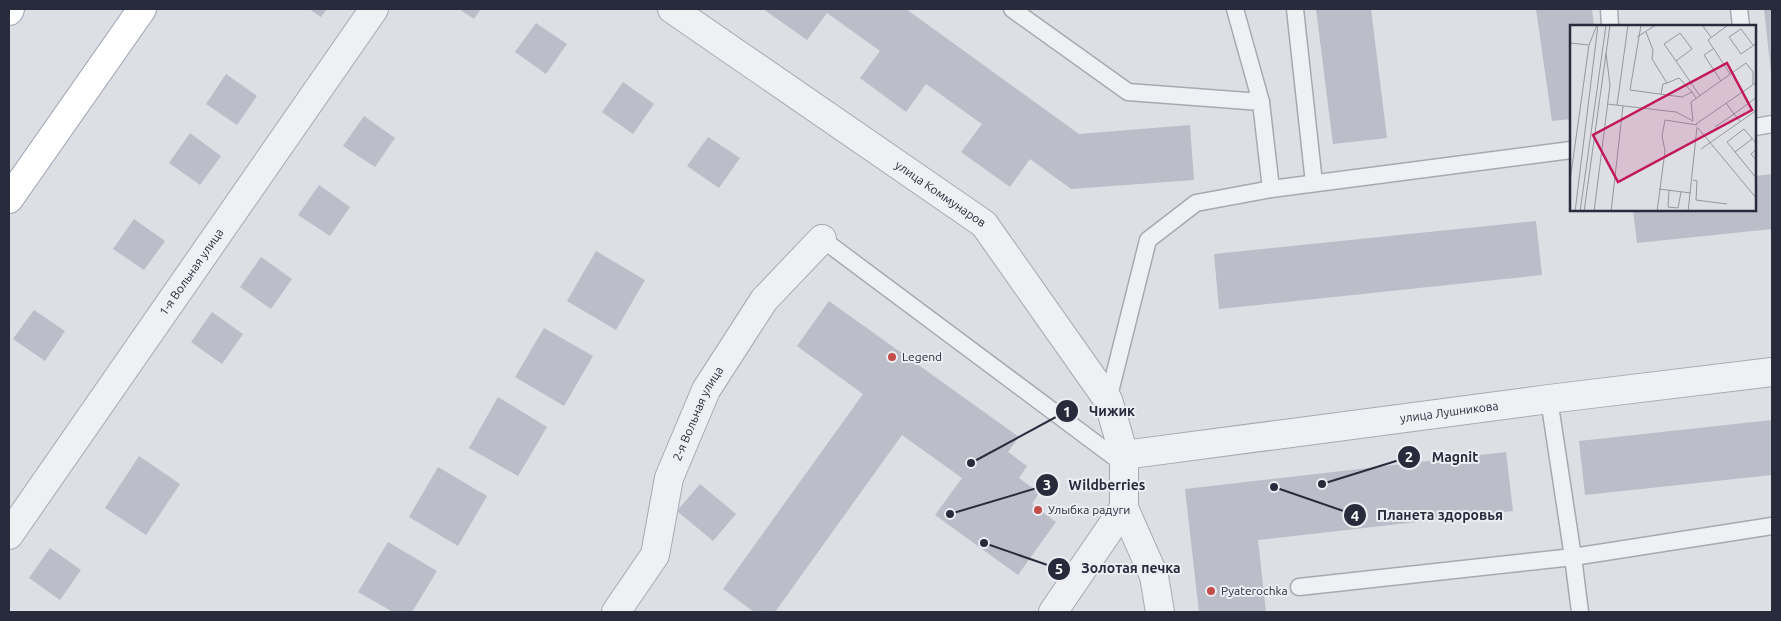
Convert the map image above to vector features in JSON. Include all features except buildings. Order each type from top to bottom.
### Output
[{"type":"main road","points":[[9,200],[142,9]]},
{"type":"street","name":"1-я Вольная улица","points":[[9,535],[374,9]]},
{"type":"street","name":"улица Коммунаров","points":[[672,9],[984,224],[1108,400],[1125,460],[1124,508]]},
{"type":"street","name":"2-я Вольная улица","points":[[616,612],[655,555],[669,478],[706,390],[764,300],[822,239]]},
{"type":"street","name":"улица Лушникова","points":[[1125,460],[1549,399],[1772,372]]},
{"type":"street","points":[[1053,612],[1124,508]]},
{"type":"street","points":[[1124,508],[1154,576],[1160,612]]},
{"type":"lane","points":[[1012,9],[1128,92],[1261,102]]},
{"type":"lane","points":[[1235,9],[1261,102],[1271,188]]},
{"type":"lane","points":[[1295,9],[1314,183]]},
{"type":"lane","points":[[1609,9],[1610,25]]},
{"type":"lane","points":[[1739,9],[1740,25]]},
{"type":"lane","points":[[1756,126],[1772,124]]},
{"type":"lane","points":[[1108,400],[1148,240],[1196,203],[1271,188],[1570,150]]},
{"type":"lane","points":[[822,239],[1125,460]]},
{"type":"lane","points":[[1549,399],[1580,612]]},
{"type":"lane","points":[[1299,587],[1573,556],[1772,526]]},
{"type":"place","name":"Legend","points":[[892,357]]},
{"type":"place","name":"Чижик","points":[[971,463]]},
{"type":"place","name":"Magnit","points":[[1322,484]]},
{"type":"place","name":"Планета здоровья","points":[[1274,487]]},
{"type":"place","name":"Улыбка радуги","points":[[1038,510]]},
{"type":"place","name":"Wildberries","points":[[950,514]]},
{"type":"place","name":"Золотая печка","points":[[984,543]]},
{"type":"place","name":"Pyaterochka","points":[[1211,591]]}]
